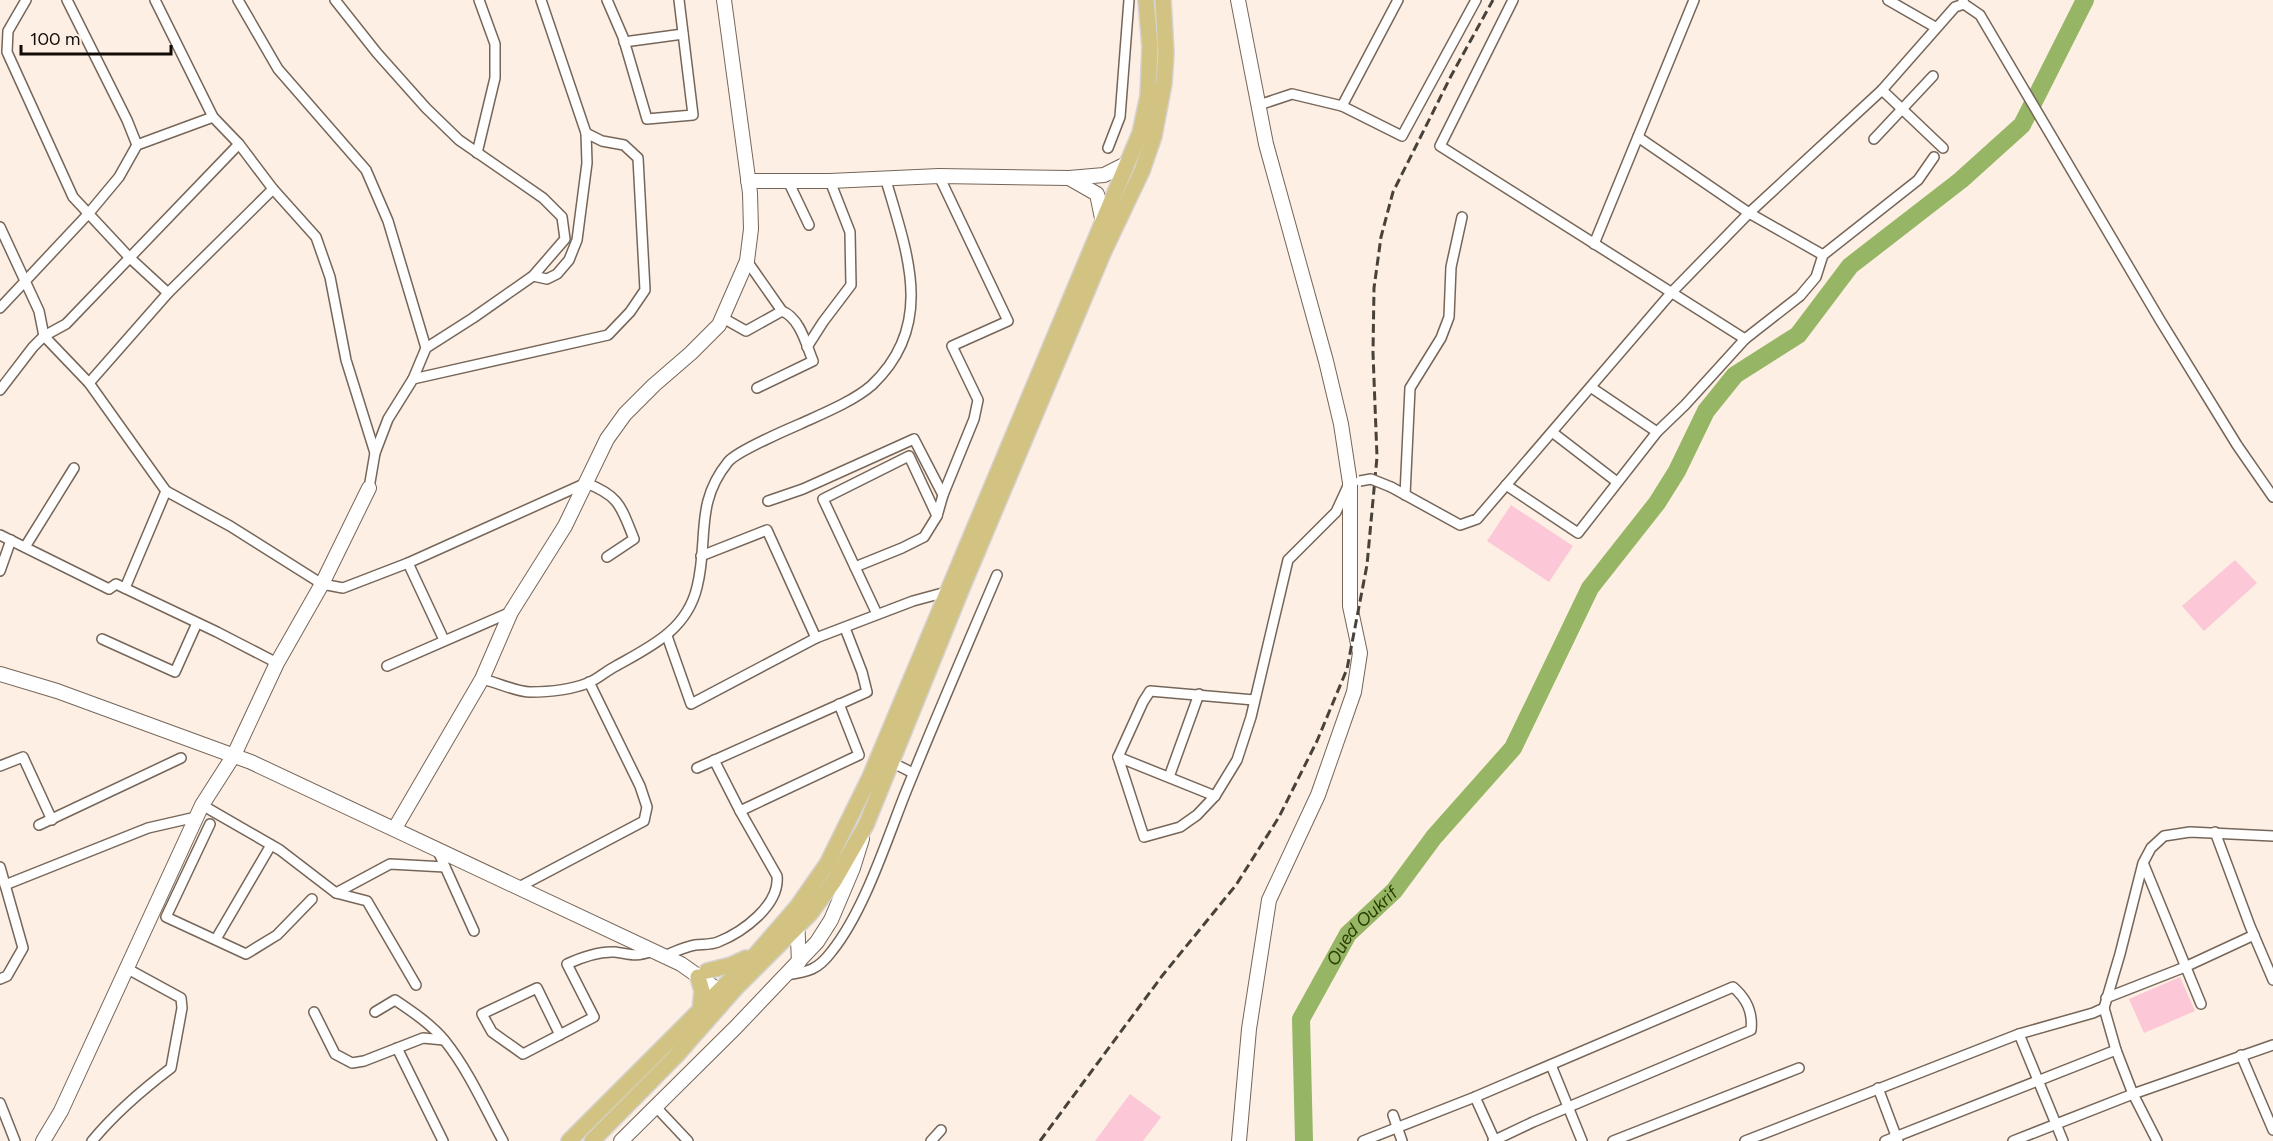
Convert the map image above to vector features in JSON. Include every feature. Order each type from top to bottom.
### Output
[{"type":"main road","points":[[569,1141],[700,1011],[797,928],[834,881],[866,825],[951,598],[1140,133],[1148,96],[1150,47],[1146,0]]},
{"type":"main road","points":[[592,1141],[676,1056],[757,953],[797,907],[827,864],[870,777],[1104,251],[1142,171],[1161,107],[1166,52],[1163,0]]},
{"type":"main road","points":[[700,1011],[703,974],[757,953]]},
{"type":"street","points":[[26,0],[8,32],[7,52],[73,197],[130,258],[168,292]]},
{"type":"street","points":[[67,0],[127,120],[137,145]]},
{"type":"street","points":[[155,0],[213,117],[239,144],[273,189],[316,237],[330,277],[346,360],[375,453]]},
{"type":"street","points":[[238,0],[278,69],[366,170],[388,221],[426,348]]},
{"type":"street","points":[[43,1141],[61,1111],[199,811],[234,755],[277,663],[322,584],[369,488],[375,453],[388,419],[413,379],[426,348],[474,318],[533,276],[565,239],[562,217],[543,198],[459,140],[426,108],[355,27],[336,0]]},
{"type":"street","points":[[477,153],[495,78],[495,44],[479,0]]},
{"type":"street","points":[[533,276],[547,279],[557,274],[569,260],[577,240],[587,163],[586,133],[541,0]]},
{"type":"street","points":[[607,0],[624,42],[647,119],[693,115],[679,0]]},
{"type":"street","points":[[395,828],[482,679],[511,612],[565,526],[607,439],[625,414],[691,353],[723,318],[747,261],[752,229],[748,181],[724,0]]},
{"type":"street","points":[[1108,148],[1120,117],[1129,0]]},
{"type":"street","points":[[1238,0],[1266,144],[1329,371],[1355,482],[1350,606],[1360,653],[1354,692],[1318,795],[1269,900],[1249,1029],[1239,1141]]},
{"type":"street","points":[[1342,106],[1398,0]]},
{"type":"street","points":[[1259,105],[1292,94],[1342,106],[1402,136],[1476,0]]},
{"type":"street","points":[[1513,0],[1440,146],[1745,339]]},
{"type":"street","points":[[1594,244],[1694,0]]},
{"type":"street","points":[[1888,0],[1935,27]]},
{"type":"street","points":[[1254,700],[1150,691],[1118,757],[1144,837],[1180,827],[1197,815],[1215,796],[1237,760],[1254,700],[1288,560],[1336,512],[1355,482],[1371,479],[1391,487],[1460,525],[1477,519],[1592,388],[1672,292],[1749,213],[1882,90],[1935,27],[1954,7],[1964,2],[1980,15],[2013,67],[2160,320],[2237,445],[2272,495]]},
{"type":"street","points":[[624,42],[683,34]]},
{"type":"street","points":[[1874,139],[1933,76]]},
{"type":"street","points":[[1882,90],[1943,148]]},
{"type":"street","points":[[0,308],[23,280],[89,213],[119,177],[137,145],[213,117]]},
{"type":"street","points":[[413,379],[608,335],[630,312],[645,290],[638,158],[624,144],[602,141],[586,133]]},
{"type":"street","points":[[1638,137],[1749,213],[1823,255]]},
{"type":"street","points":[[0,390],[33,347],[44,336],[66,324],[239,144]]},
{"type":"street","points":[[1506,485],[1578,533],[1657,432],[1745,339],[1800,296],[1816,277],[1823,255],[1918,180],[1934,157]]},
{"type":"street","points":[[748,181],[830,181],[939,176],[1069,178],[1104,175],[1128,163]]},
{"type":"street","points":[[1104,175],[1115,194]]},
{"type":"street","points":[[855,567],[924,537],[937,516],[943,495],[974,419],[978,400],[952,346],[1008,321],[939,176]]},
{"type":"street","points":[[482,679],[527,692],[559,690],[589,682],[667,636],[685,618],[697,588],[702,528],[712,486],[730,459],[832,409],[871,386],[899,354],[908,327],[913,285],[904,242],[885,177]]},
{"type":"street","points":[[1069,178],[1097,194],[1115,194],[1128,200]]},
{"type":"street","points":[[788,181],[809,225]]},
{"type":"street","points":[[807,347],[851,285],[850,232],[830,181]]},
{"type":"street","points":[[89,383],[168,292],[273,189]]},
{"type":"street","points":[[1097,194],[1102,223]]},
{"type":"street","points":[[1405,495],[1410,388],[1441,338],[1449,317],[1451,267],[1462,217]]},
{"type":"street","points":[[0,227],[39,311],[44,336],[89,383],[166,491],[230,526],[322,584],[343,588],[408,563],[586,483],[601,489],[618,501],[634,539],[607,557]]},
{"type":"street","points":[[747,261],[782,311],[790,315],[813,361],[757,388]]},
{"type":"street","points":[[723,318],[746,331],[782,311]]},
{"type":"street","points":[[1592,388],[1657,432]]},
{"type":"street","points":[[1552,432],[1617,482]]},
{"type":"street","points":[[768,501],[803,489],[914,439],[943,495]]},
{"type":"street","points":[[877,614],[823,499],[909,456],[937,516]]},
{"type":"street","points":[[25,547],[74,468]]},
{"type":"street","points":[[125,588],[166,491]]},
{"type":"street","points":[[701,556],[767,530],[816,638]]},
{"type":"street","points":[[0,535],[109,589],[116,584],[125,588],[277,663]]},
{"type":"street","points":[[0,571],[11,540]]},
{"type":"street","points":[[408,563],[444,640]]},
{"type":"street","points":[[786,975],[808,972],[816,968],[832,952],[848,927],[874,872],[997,574]]},
{"type":"street","points":[[667,636],[691,704],[816,638],[877,614],[951,598]]},
{"type":"street","points":[[387,666],[511,612]]},
{"type":"street","points":[[102,639],[175,672],[197,623]]},
{"type":"street","points":[[697,768],[867,692],[845,628]]},
{"type":"street","points":[[0,674],[57,691],[234,755],[395,828],[659,953],[703,974],[727,990]]},
{"type":"street","points":[[519,887],[644,821],[647,807],[640,786],[589,682]]},
{"type":"street","points":[[1169,777],[1199,694]]},
{"type":"street","points":[[740,811],[859,755],[839,704]]},
{"type":"street","points":[[0,766],[23,757],[52,820]]},
{"type":"street","points":[[1118,757],[1215,796]]},
{"type":"street","points":[[39,825],[181,758]]},
{"type":"street","points":[[560,1035],[537,988],[483,1014],[492,1032],[523,1054],[560,1035],[594,1017],[567,964],[586,955],[613,952],[636,957],[694,945],[717,943],[741,929],[767,907],[778,888],[777,876],[714,760]]},
{"type":"street","points":[[891,762],[913,773]]},
{"type":"street","points":[[5,885],[148,828],[199,811],[271,845],[336,893],[367,901],[416,985]]},
{"type":"street","points":[[210,824],[166,917],[246,954],[277,935],[312,899]]},
{"type":"street","points":[[621,1141],[817,942],[831,920],[853,868],[866,825]]},
{"type":"street","points":[[2157,1141],[2133,1094],[2116,1050],[2105,1003],[2143,863],[2151,848],[2164,836],[2190,832],[2215,832],[2273,836]]},
{"type":"street","points":[[2215,832],[2273,980]]},
{"type":"street","points":[[216,939],[271,845]]},
{"type":"street","points":[[437,849],[474,931]]},
{"type":"street","points":[[2143,863],[2201,1004]]},
{"type":"street","points":[[336,893],[390,864],[445,867]]},
{"type":"street","points":[[0,867],[23,948],[7,976],[0,979]]},
{"type":"street","points":[[797,907],[799,962]]},
{"type":"street","points":[[1745,1141],[2019,1034],[2093,1013],[2105,1003],[2254,934]]},
{"type":"street","points":[[96,1140],[135,1095],[171,1068],[182,1008],[182,998],[126,968]]},
{"type":"street","points":[[1363,1141],[1475,1097],[1733,987],[1743,995],[1753,1016],[1751,1030],[1494,1141],[1475,1097]]},
{"type":"street","points":[[375,1012],[396,1000],[418,1015],[444,1040],[504,1141]]},
{"type":"street","points":[[314,1012],[335,1054],[352,1063],[423,1038],[444,1040]]},
{"type":"street","points":[[2019,1034],[2063,1141]]},
{"type":"street","points":[[2013,1141],[2133,1094],[2273,1045]]},
{"type":"street","points":[[397,1048],[443,1141]]},
{"type":"street","points":[[1885,1141],[1897,1139],[2116,1050]]},
{"type":"street","points":[[2241,1055],[2273,1130]]},
{"type":"street","points":[[1551,1065],[1582,1141]]},
{"type":"street","points":[[1613,1141],[1799,1068]]},
{"type":"street","points":[[1878,1088],[1897,1139]]},
{"type":"street","points":[[0,1103],[15,1141]]},
{"type":"street","points":[[655,1106],[688,1141]]},
{"type":"street","points":[[1393,1115],[1402,1141]]},
{"type":"street","points":[[931,1141],[941,1130]]},
{"type":"shaded area","points":[[1511,505],[1573,546],[1549,582],[1487,541]]},
{"type":"shaded area","points":[[2235,560],[2257,583],[2204,631],[2182,606]]},
{"type":"shaded area","points":[[2180,977],[2195,1011],[2144,1033],[2129,999]]},
{"type":"shaded area","points":[[1130,1094],[1161,1117],[1143,1141],[1095,1141]]},
{"type":"waterway","name":"Oued Oukrif","points":[[1304,1141],[1301,1019],[1348,934],[1394,891],[1434,837],[1513,748],[1590,588],[1657,503],[1677,471],[1706,411],[1735,375],[1798,335],[1850,266],[1961,180],[2022,125],[2085,0]]},
{"type":"railway","points":[[1040,1141],[1162,976],[1236,885],[1279,817],[1317,741],[1347,669],[1367,565],[1377,457],[1373,353],[1374,288],[1381,237],[1393,192],[1451,76],[1493,0]]}]
